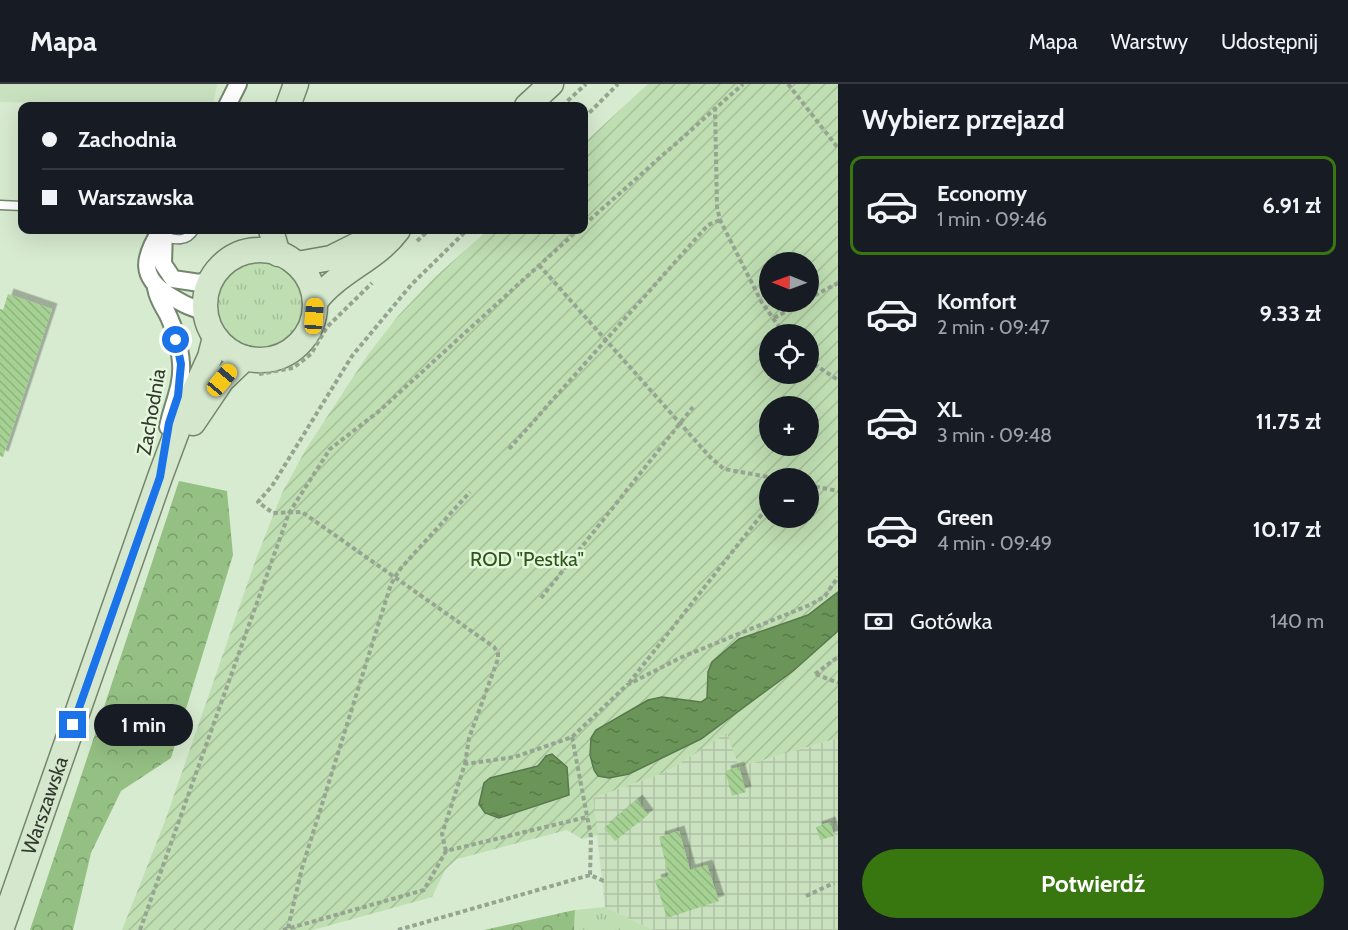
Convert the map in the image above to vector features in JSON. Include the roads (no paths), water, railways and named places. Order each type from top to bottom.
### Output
[{"type":"main road","points":[[289,102],[296,84]]},
{"type":"main road","points":[[531,102],[551,84]]},
{"type":"main road","points":[[273,234],[288,259],[312,288],[315,302]]},
{"type":"main road","points":[[381,234],[330,258],[311,264],[258,250],[245,241],[213,277],[206,295],[205,311],[215,337],[225,348],[250,366],[291,351],[309,330],[315,302],[325,288],[390,242],[395,234]]},
{"type":"main road","name":"Warszawska","points":[[1,930],[160,477],[182,418],[208,363],[215,337]]},
{"type":"main road","name":"Warszawska","points":[[160,477],[222,380],[250,366]]},
{"type":"street","points":[[228,102],[238,84]]},
{"type":"street","name":"Zachodnia","points":[[160,477],[169,423],[178,396],[181,364],[168,314],[159,302],[156,288],[150,280],[147,262],[150,247],[161,234]]},
{"type":"street","points":[[163,234],[163,264],[173,279],[200,283],[213,277]]},
{"type":"street","points":[[156,288],[195,309],[205,311]]},
{"type":"lane","points":[[0,205],[18,206]]},
{"type":"lane","points":[[169,234],[184,239],[191,234]]},
{"type":"water","points":[[838,592],[838,631],[793,671],[701,739],[629,774],[609,778],[598,776],[590,755],[591,738],[596,730],[648,700],[662,697],[701,702],[707,698],[708,672],[712,662],[739,639],[808,615]]},
{"type":"water","points":[[552,754],[567,767],[569,795],[499,818],[485,813],[479,804],[484,783],[490,778],[538,766],[546,756]]},
{"type":"park label","name":"ROD \"Pestka\"","points":[[527,559]]}]
